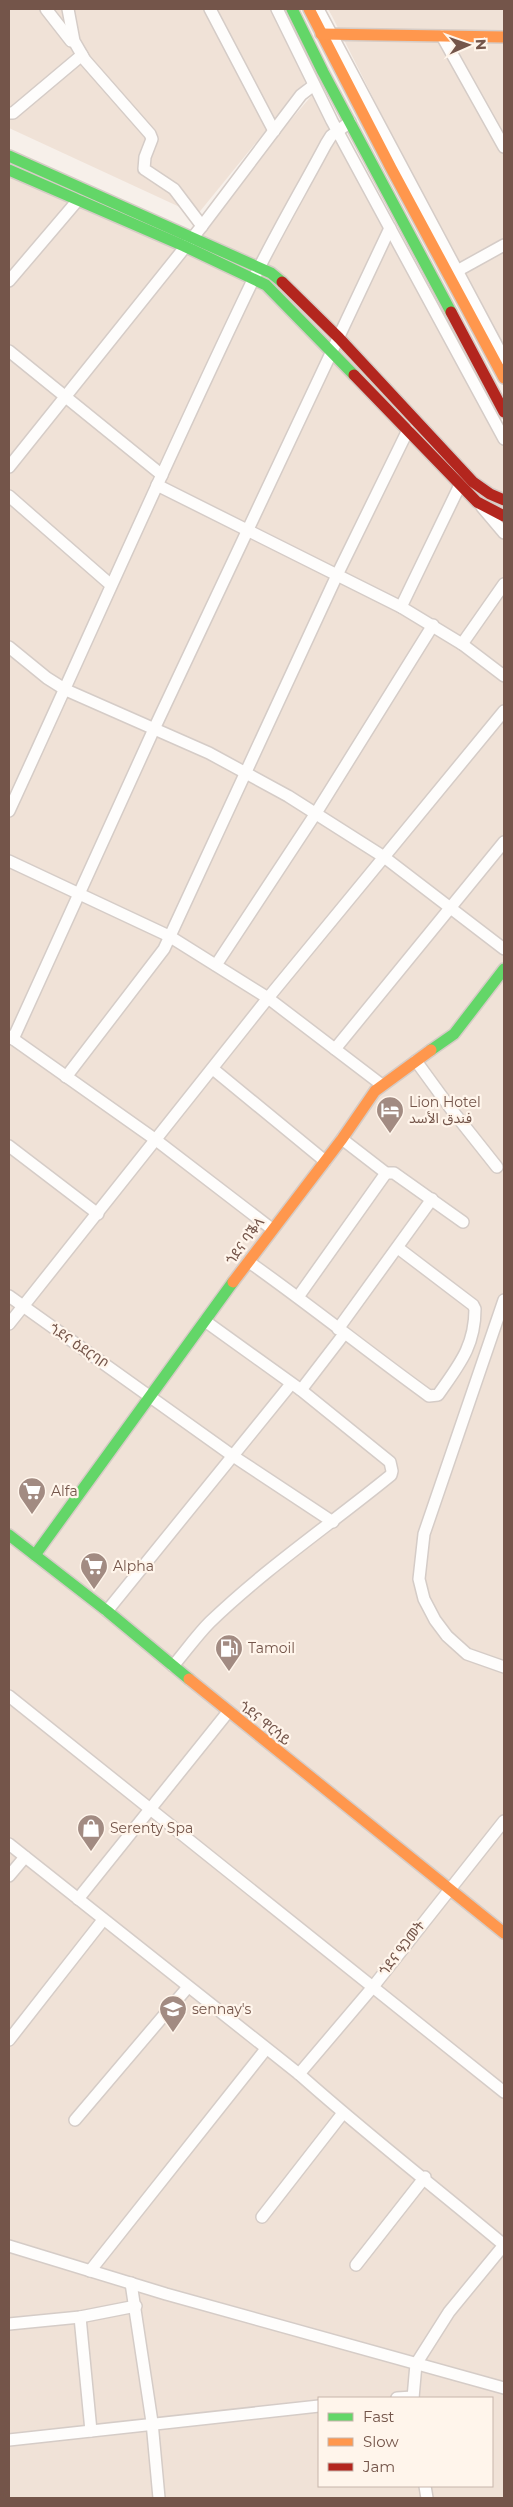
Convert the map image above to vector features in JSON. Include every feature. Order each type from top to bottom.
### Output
[{"type":"street","points":[[46,9],[150,134],[152,139],[145,157],[144,169],[174,189],[202,226]]},
{"type":"street","points":[[68,9],[71,31],[81,53]]},
{"type":"street","points":[[210,9],[274,131]]},
{"type":"street","points":[[277,9],[338,131],[504,440]]},
{"type":"street","points":[[292,9],[504,412]]},
{"type":"street","points":[[309,9],[326,34],[404,169],[504,360]]},
{"type":"street","points":[[318,9],[326,34],[504,378]]},
{"type":"street","points":[[326,34],[504,37]]},
{"type":"street","points":[[442,36],[503,143]]},
{"type":"street","points":[[9,113],[13,113],[81,53]]},
{"type":"street","points":[[9,467],[202,226],[301,95],[314,85]]},
{"type":"street","points":[[10,804],[66,690],[110,585],[254,278],[326,144],[350,122]]},
{"type":"street","points":[[9,156],[188,242],[254,278],[273,291],[460,484],[504,533]]},
{"type":"street","points":[[9,170],[78,200],[260,267],[285,284],[339,338],[473,482],[490,494],[504,500]]},
{"type":"street","points":[[9,281],[78,200]]},
{"type":"street","points":[[272,1229],[156,1140],[11,1037],[390,228]]},
{"type":"street","points":[[457,271],[504,245]]},
{"type":"street","points":[[9,351],[67,396],[160,480],[249,532],[338,573],[402,606],[462,644],[504,676]]},
{"type":"street","points":[[66,1077],[164,949],[338,573],[408,430]]},
{"type":"street","points":[[402,606],[460,484]]},
{"type":"street","points":[[9,496],[110,585]]},
{"type":"street","points":[[477,502],[504,516]]},
{"type":"street","points":[[462,644],[504,584]]},
{"type":"street","points":[[216,965],[316,813],[432,625]]},
{"type":"street","points":[[9,647],[47,678],[66,690],[247,772],[316,813],[384,857],[450,910],[504,949]]},
{"type":"street","points":[[9,1324],[268,998],[504,711]]},
{"type":"street","points":[[334,1049],[504,842]]},
{"type":"street","points":[[9,861],[170,936],[268,998],[382,1085]]},
{"type":"street","name":"ጎደና ባቕላ","points":[[35,1555],[272,1229],[382,1085],[454,1034],[504,971]]},
{"type":"street","points":[[416,1061],[497,1167]]},
{"type":"street","points":[[213,1069],[325,1161]]},
{"type":"street","points":[[342,1139],[386,1173],[394,1173],[463,1222]]},
{"type":"street","points":[[9,1146],[98,1214]]},
{"type":"street","points":[[298,1297],[386,1173]]},
{"type":"street","points":[[107,1611],[233,1456],[296,1387],[341,1332],[432,1199]]},
{"type":"street","points":[[249,1262],[298,1297],[341,1332],[433,1397],[438,1395],[472,1343],[475,1309],[473,1305],[398,1248]]},
{"type":"street","name":"ጎደና ዕደርባቦ","points":[[9,1296],[233,1456],[333,1522]]},
{"type":"street","points":[[503,1305],[424,1534],[419,1580],[424,1599],[435,1620],[447,1636],[467,1654],[504,1667]]},
{"type":"street","points":[[174,1666],[208,1624],[224,1609],[276,1565],[391,1475],[393,1467],[390,1462],[296,1387],[205,1321]]},
{"type":"street","name":"ጎደና ዋርሳይ","points":[[9,1534],[504,1932]]},
{"type":"street","points":[[9,1696],[504,2092]]},
{"type":"street","points":[[78,1899],[228,1712]]},
{"type":"street","name":"ጎደና ዓጋመት","points":[[299,2074],[372,1988],[504,1821]]},
{"type":"street","points":[[9,1844],[266,2050],[299,2074],[342,2113],[425,2178],[504,2245],[449,2312],[416,2364],[413,2397]]},
{"type":"street","points":[[9,1876],[25,1857]]},
{"type":"street","points":[[9,2040],[103,1920]]},
{"type":"street","points":[[75,2120],[188,1987]]},
{"type":"street","points":[[90,2271],[266,2050]]},
{"type":"street","points":[[262,2217],[342,2113]]},
{"type":"street","points":[[356,2265],[425,2178]]},
{"type":"street","points":[[9,2246],[131,2284],[416,2364],[502,2385]]},
{"type":"street","points":[[131,2284],[136,2306],[152,2422],[159,2498]]},
{"type":"street","points":[[9,2324],[80,2317],[136,2306]]},
{"type":"street","points":[[80,2317],[91,2431]]},
{"type":"street","points":[[9,2440],[152,2422],[318,2406]]},
{"type":"shaded area","points":[[9,9],[281,9],[311,75],[197,215],[9,128]]},
{"type":"shaded area","points":[[328,9],[504,9],[504,358],[332,16]]},
{"type":"shaded area","points":[[319,87],[504,433],[504,2498],[9,2498],[9,161],[191,237]]},
{"type":"traffic: fast","points":[[292,9],[323,72],[451,312]]},
{"type":"traffic: fast","points":[[9,156],[271,273],[282,282]]},
{"type":"traffic: fast","points":[[9,170],[184,246],[266,285],[354,375]]},
{"type":"traffic: fast","points":[[431,1050],[454,1034],[504,969]]},
{"type":"traffic: fast","points":[[35,1555],[233,1282]]},
{"type":"traffic: fast","points":[[9,1535],[107,1611],[189,1679]]},
{"type":"traffic: slow","points":[[309,9],[391,168],[504,378]]},
{"type":"traffic: slow","points":[[321,34],[504,37]]},
{"type":"traffic: slow","points":[[233,1282],[342,1139],[375,1091],[431,1050]]},
{"type":"traffic: slow","points":[[189,1679],[504,1933]]},
{"type":"traffic: jam","points":[[282,282],[339,338],[473,482],[490,494],[504,500]]},
{"type":"traffic: jam","points":[[451,312],[504,412]]},
{"type":"traffic: jam","points":[[354,375],[477,502],[504,516]]},
{"type":"place","name":"Lion Hotel فندق الأسد","points":[[390,1134]]},
{"type":"place","name":"Alfa","points":[[32,1515]]},
{"type":"place","name":"Alpha","points":[[94,1590]]},
{"type":"place","name":"Tamoil","points":[[229,1672]]},
{"type":"place","name":"Serenty Spa","points":[[91,1852]]},
{"type":"place","name":"sennay's","points":[[173,2033]]}]
